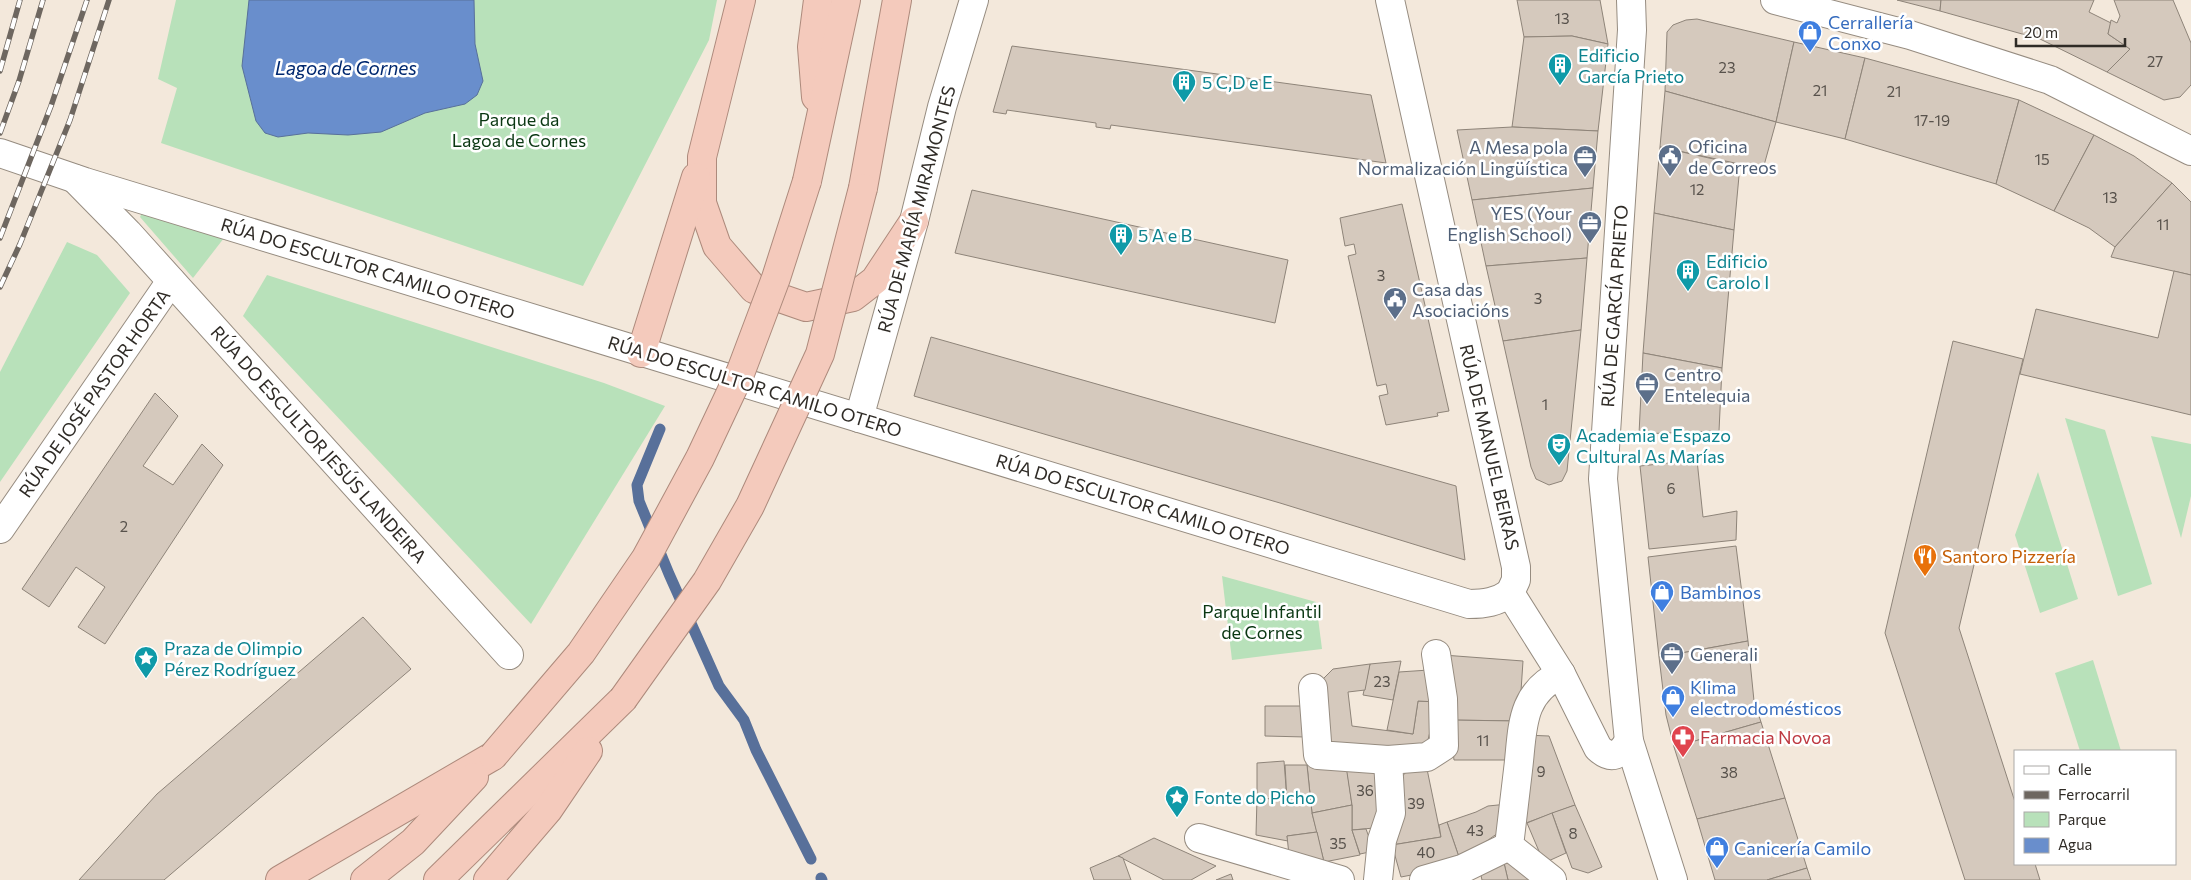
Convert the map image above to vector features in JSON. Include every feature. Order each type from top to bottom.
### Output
[{"type":"highway","points":[[641,352],[702,157],[741,0]]},
{"type":"highway","points":[[818,0],[812,47],[819,123]]},
{"type":"highway","points":[[365,880],[413,842],[493,756],[581,653],[646,558],[700,458],[741,371],[776,278],[807,181],[846,0]]},
{"type":"highway","points":[[488,880],[539,801],[623,699],[707,581],[750,506],[820,354],[863,188],[897,1]]},
{"type":"highway","points":[[702,157],[702,203],[717,246],[754,289],[806,307],[854,297],[875,280],[893,256],[914,221]]},
{"type":"highway","points":[[280,880],[493,756]]},
{"type":"highway","points":[[438,880],[539,801]]},
{"type":"street","name":"RÚA DE MARÍA MIRAMONTES","points":[[859,418],[914,221],[942,107],[974,0]]},
{"type":"street","name":"RÚA DE MANUEL BEIRAS","points":[[1390,0],[1516,566],[1516,580],[1510,593]]},
{"type":"street","name":"RÚA DE GARCÍA PRIETO","points":[[1632,0],[1632,30],[1603,479],[1629,740],[1673,880]]},
{"type":"street","points":[[1775,0],[1910,35],[2050,80],[2191,151]]},
{"type":"street","name":"RÚA DO ESCULTOR CAMILO OTERO","points":[[0,153],[74,178],[1469,604],[1488,604],[1510,593]]},
{"type":"street","name":"RÚA DO ESCULTOR JESÚS LANDEIRA","points":[[74,178],[172,281],[509,655]]},
{"type":"street","points":[[128,194],[125,218],[128,233]]},
{"type":"street","name":"RÚA DE JOSÉ PASTOR HORTA","points":[[0,529],[172,281]]},
{"type":"street","points":[[1510,593],[1561,674],[1598,748],[1604,754],[1615,755],[1622,751],[1629,740]]},
{"type":"street","points":[[1314,688],[1318,755],[1388,760],[1427,757],[1444,746],[1444,700],[1436,654]]},
{"type":"street","points":[[1509,846],[1522,725],[1530,704],[1545,682],[1561,674]]},
{"type":"street","points":[[1378,880],[1382,840],[1391,813],[1388,760]]},
{"type":"street","points":[[1198,838],[1340,880]]},
{"type":"street","points":[[1424,880],[1462,869],[1509,846]]},
{"type":"street","points":[[1509,846],[1552,880]]},
{"type":"green space","name":"Parque da Lagoa de Cornes","points":[[176,0],[717,0],[709,40],[583,286],[161,143],[177,88],[158,79]]},
{"type":"green space","points":[[142,213],[224,238],[193,278],[140,217]]},
{"type":"green space","points":[[67,242],[97,255],[130,293],[0,482],[0,372]]},
{"type":"green space","points":[[267,275],[604,383],[665,406],[531,624],[243,316]]},
{"type":"green space","points":[[2065,418],[2105,430],[2152,584],[2118,596]]},
{"type":"green space","points":[[2151,436],[2191,444],[2191,496],[2181,538]]},
{"type":"green space","points":[[2038,472],[2078,599],[2040,613],[2015,535]]},
{"type":"green space","name":"Parque Infantil de Cornes","points":[[1222,576],[1316,602],[1322,649],[1232,660]]},
{"type":"green space","points":[[2093,660],[2121,750],[2080,750],[2055,673]]},
{"type":"water","name":"Lagoa de Cornes","points":[[249,0],[474,0],[475,44],[483,81],[477,95],[465,104],[425,113],[381,132],[348,135],[308,133],[278,137],[265,133],[256,121],[242,66]]},
{"type":"building","points":[[1517,0],[1600,0],[1608,44],[1572,36],[1524,37]]},
{"type":"building","points":[[1897,0],[1941,0],[1940,11]]},
{"type":"building","points":[[1941,0],[2094,0],[2089,12],[2111,23],[2108,34],[2130,49],[2107,72],[2040,39],[1940,11]]},
{"type":"building","points":[[2114,0],[2173,0],[2191,43],[2191,85],[2180,97],[2164,100],[2107,72],[2130,49],[2108,34],[2111,20],[2117,23],[2120,16]]},
{"type":"building","points":[[1697,19],[1794,42],[1776,122],[1665,91],[1667,32],[1673,25],[1686,20]]},
{"type":"building","name":"Edificio García Prieto","points":[[1572,36],[1608,44],[1598,131],[1512,127],[1524,37]]},
{"type":"building","points":[[1794,42],[1865,58],[1845,139],[1776,122]]},
{"type":"building","name":"5 C,D e E","points":[[1012,46],[1371,95],[1386,163],[1111,125],[1110,129],[1096,127],[1096,123],[1007,110],[1006,114],[993,112]]},
{"type":"building","points":[[1865,58],[2019,100],[1996,184],[1845,139]]},
{"type":"building","points":[[1665,91],[1776,122],[1763,169],[1660,147]]},
{"type":"building","points":[[2019,100],[2094,135],[2054,211],[1996,184]]},
{"type":"building","points":[[1512,127],[1598,131],[1593,188],[1472,200],[1457,130]]},
{"type":"building","points":[[2094,135],[2134,156],[2172,183],[2115,247],[2089,228],[2054,211]]},
{"type":"building","points":[[1660,147],[1740,165],[1734,230],[1654,213]]},
{"type":"building","points":[[2172,183],[2191,202],[2191,275],[2111,257],[2115,247]]},
{"type":"building","points":[[1593,188],[1587,258],[1486,266],[1472,200]]},
{"type":"building","name":"5 A e B","points":[[972,190],[1288,260],[1275,323],[955,253]]},
{"type":"building","name":"Casa das Asociacións","points":[[1402,204],[1449,411],[1437,413],[1438,416],[1386,425],[1379,396],[1388,394],[1386,384],[1377,386],[1348,256],[1356,254],[1354,244],[1345,246],[1340,218]]},
{"type":"building","name":"Edificio Carolo I","points":[[1654,213],[1734,230],[1722,368],[1643,353]]},
{"type":"building","points":[[1587,258],[1581,330],[1503,341],[1486,266]]},
{"type":"building","points":[[2174,271],[2191,275],[2191,415],[2020,374],[2036,309],[2158,338]]},
{"type":"building","points":[[1581,330],[1567,471],[1562,481],[1549,485],[1536,479],[1531,467],[1503,341]]},
{"type":"building","points":[[931,337],[1456,486],[1465,560],[1280,503],[914,396]]},
{"type":"building","points":[[1953,341],[2023,359],[1959,628],[2014,799],[2014,865],[2035,865],[2040,880],[1965,880],[1885,633]]},
{"type":"building","points":[[1643,353],[1722,368],[1719,431],[1639,434]]},
{"type":"building","points":[[155,393],[178,416],[143,466],[173,485],[202,444],[223,465],[105,644],[78,627],[105,587],[76,567],[49,607],[22,589]]},
{"type":"building","points":[[1697,460],[1703,517],[1737,511],[1736,540],[1649,549],[1640,466]]},
{"type":"building","points":[[1736,546],[1748,641],[1659,657],[1648,557]]},
{"type":"building","points":[[363,617],[411,669],[164,880],[79,880],[157,794]]},
{"type":"building","points":[[1748,641],[1754,701],[1761,722],[1674,747],[1666,715],[1659,657]]},
{"type":"building","points":[[1443,655],[1523,661],[1519,721],[1449,720]]},
{"type":"building","points":[[1401,661],[1393,700],[1363,695],[1370,664]]},
{"type":"building","points":[[1370,664],[1365,690],[1348,692],[1352,726],[1413,734],[1418,701],[1437,702],[1427,744],[1408,757],[1330,748],[1322,680],[1333,669]]},
{"type":"building","points":[[1429,670],[1437,702],[1418,701],[1413,734],[1387,730],[1399,672]]},
{"type":"building","points":[[1265,706],[1305,706],[1306,737],[1265,736]]},
{"type":"building","points":[[1449,720],[1517,721],[1511,760],[1454,760]]},
{"type":"building","points":[[1761,722],[1785,798],[1697,819],[1674,747]]},
{"type":"building","points":[[1524,735],[1549,736],[1575,805],[1515,827]]},
{"type":"building","points":[[1284,761],[1287,800],[1257,798],[1257,763]]},
{"type":"building","points":[[1346,762],[1352,805],[1312,813],[1307,765]]},
{"type":"building","points":[[1285,765],[1307,765],[1312,813],[1317,832],[1287,836],[1288,841],[1256,835],[1257,798],[1287,800]]},
{"type":"building","points":[[1379,765],[1382,803],[1374,828],[1352,830],[1352,805],[1346,766]]},
{"type":"building","points":[[1427,769],[1441,837],[1392,845],[1400,779],[1406,772]]},
{"type":"building","points":[[1785,798],[1807,868],[1767,880],[1715,880],[1697,819]]},
{"type":"building","points":[[1508,804],[1498,833],[1460,860],[1447,822],[1488,806]]},
{"type":"building","points":[[1352,805],[1352,830],[1360,855],[1324,862],[1312,813]]},
{"type":"building","points":[[1575,805],[1602,867],[1588,873],[1572,868],[1552,813]]},
{"type":"building","points":[[1552,813],[1566,853],[1544,863],[1527,823]]},
{"type":"building","points":[[1447,822],[1460,860],[1427,872],[1401,877],[1392,845],[1441,837],[1439,825]]},
{"type":"building","points":[[1366,829],[1374,851],[1360,854],[1352,830]]},
{"type":"building","points":[[1317,832],[1324,862],[1289,855],[1287,836]]},
{"type":"building","points":[[1154,838],[1216,866],[1191,880],[1164,880],[1118,856]]},
{"type":"building","points":[[1118,856],[1123,858],[1131,880],[1094,880],[1090,868]]},
{"type":"building","points":[[1508,862],[1537,880],[1508,880],[1504,863]]},
{"type":"building","points":[[1504,863],[1508,880],[1482,880],[1480,871]]},
{"type":"building","points":[[1807,868],[1811,880],[1767,880]]},
{"type":"building","points":[[1231,874],[1233,880],[1216,880]]},
{"type":"waterway","points":[[660,429],[637,485],[639,501],[719,686],[744,720],[756,750],[811,859]]},
{"type":"railway","points":[[0,71],[20,0]]},
{"type":"railway","points":[[0,133],[19,81],[43,0]]},
{"type":"railway","points":[[0,238],[51,106],[87,0]]},
{"type":"railway","points":[[0,287],[20,244],[70,120],[109,0]]},
{"type":"place","name":"Cerrallería Conxo","points":[[1810,53]]},
{"type":"place","name":"Edificio García Prieto","points":[[1560,86]]},
{"type":"place","name":"5 C,D e E","points":[[1184,103]]},
{"type":"place","name":"Oficina de Correos","points":[[1670,177]]},
{"type":"place","name":"A Mesa pola Normalización Lingüística","points":[[1585,178]]},
{"type":"place","name":"YES (Your English School)","points":[[1590,244]]},
{"type":"place","name":"5 A e B","points":[[1121,256]]},
{"type":"place","name":"Edificio Carolo I","points":[[1688,292]]},
{"type":"place","name":"Casa das Asociacións","points":[[1395,320]]},
{"type":"place","name":"Centro Entelequia","points":[[1647,405]]},
{"type":"place","name":"Academia e Espazo Cultural As Marías","points":[[1559,466]]},
{"type":"place","name":"Santoro Pizzería","points":[[1925,577]]},
{"type":"place","name":"Bambinos","points":[[1662,613]]},
{"type":"place","name":"Generali","points":[[1672,675]]},
{"type":"place","name":"Praza de Olimpio Pérez Rodríguez","points":[[146,679]]},
{"type":"place","name":"Klima electrodomésticos","points":[[1673,718]]},
{"type":"place","name":"Farmacia Novoa","points":[[1683,758]]},
{"type":"place","name":"Fonte do Picho","points":[[1177,818]]},
{"type":"place","name":"Canicería Camilo","points":[[1717,869]]}]
